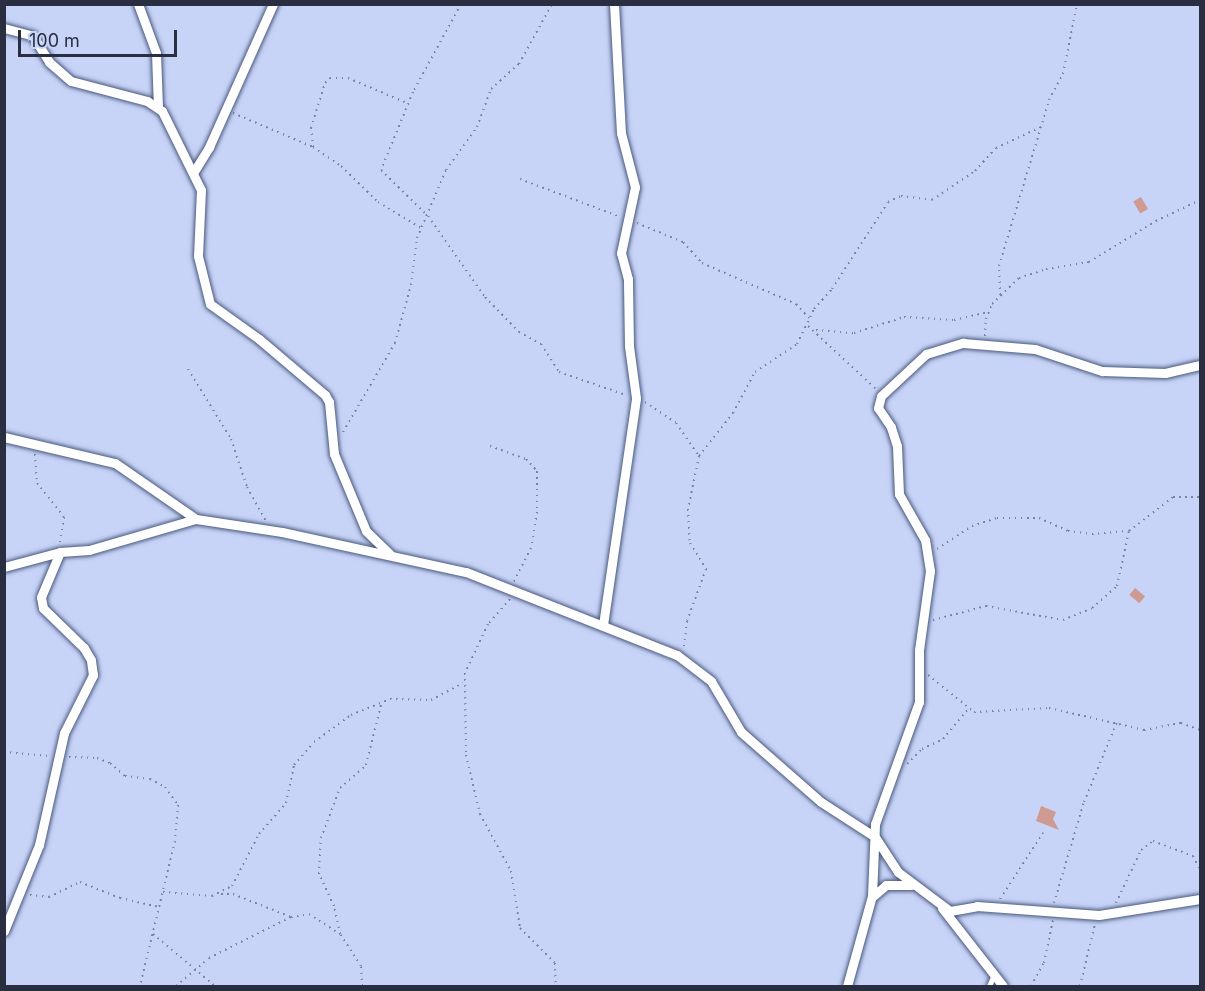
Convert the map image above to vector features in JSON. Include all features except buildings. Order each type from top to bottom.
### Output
[{"type":"street","points":[[138,4],[156,53],[158,106],[201,190],[198,256],[210,304],[268,346],[325,395],[329,402],[331,447],[366,531],[390,554]]},
{"type":"street","points":[[193,173],[225,110],[273,4]]},
{"type":"street","points":[[603,625],[636,398],[629,346],[628,279],[621,253],[635,187],[621,133],[614,4]]},
{"type":"street","points":[[4,28],[33,36],[49,62],[71,81],[158,106]]},
{"type":"street","points":[[847,987],[872,896],[876,821],[912,729],[919,702],[922,624],[929,553],[902,503],[897,446],[891,427],[878,408],[881,396],[926,354],[963,342],[985,342],[1035,349],[1102,371],[1165,373],[1200,365]]},
{"type":"street","points":[[4,437],[34,442],[123,468],[170,504],[196,519],[282,532],[466,572],[513,593],[658,646],[693,666],[711,681],[741,732],[821,802],[874,837],[911,885],[939,905],[954,912],[977,906],[1053,914],[1099,915],[1200,899]]},
{"type":"street","points":[[4,567],[60,552],[89,550],[196,519]]},
{"type":"street","points":[[4,932],[23,890],[39,845],[58,756],[75,706],[93,675],[92,660],[84,648],[66,627],[51,618],[40,597],[60,552]]},
{"type":"street","points":[[872,896],[885,885],[911,885]]},
{"type":"street","points":[[939,905],[995,973],[1003,987]]},
{"type":"lane","points":[[989,987],[995,973]]},
{"type":"path","points":[[461,4],[408,104],[381,171],[428,216],[485,297],[519,332],[541,344],[559,372],[636,398],[676,423],[699,456]]},
{"type":"path","points":[[341,436],[395,343],[421,228],[446,170],[477,127],[491,89],[519,63],[552,4]]},
{"type":"path","points":[[1000,295],[999,267],[1041,127],[1063,74],[1077,4]]},
{"type":"path","points":[[313,147],[311,128],[324,82],[330,78],[348,78],[408,104]]},
{"type":"path","points":[[225,110],[313,147],[341,166],[378,202],[421,228]]},
{"type":"path","points":[[693,666],[683,646],[684,634],[706,569],[690,543],[688,518],[699,456],[722,430],[755,372],[793,350],[809,318],[888,202],[901,196],[932,200],[975,171],[996,148],[1041,127]]},
{"type":"path","points":[[520,179],[673,237],[702,263],[796,304],[809,318]]},
{"type":"path","points":[[985,342],[988,312],[1000,295],[1029,273],[1094,260],[1156,221],[1200,200]]},
{"type":"path","points":[[816,330],[854,333],[904,317],[954,320],[988,312]]},
{"type":"path","points":[[807,325],[816,330],[881,396]]},
{"type":"path","points":[[188,369],[231,439],[253,501],[264,519],[282,532]]},
{"type":"path","points":[[34,442],[37,483],[64,517],[60,552]]},
{"type":"path","points":[[490,446],[526,459],[537,471],[537,512],[531,548],[517,574],[513,593],[488,624],[463,683],[465,754],[480,814],[511,871],[520,928],[555,963],[556,987]]},
{"type":"path","points":[[929,553],[972,526],[997,519],[1039,518],[1068,531],[1092,534],[1129,531],[1173,497],[1200,497]]},
{"type":"path","points":[[922,624],[978,607],[1002,608],[1063,620],[1092,609],[1117,586],[1129,531]]},
{"type":"path","points":[[921,670],[968,709],[984,712],[1049,708],[1144,730],[1173,723],[1200,730]]},
{"type":"path","points":[[219,894],[232,885],[259,834],[286,803],[290,774],[302,754],[351,715],[382,701],[431,700],[463,683]]},
{"type":"path","points":[[362,987],[361,966],[340,934],[334,906],[320,874],[321,838],[340,788],[366,765],[382,701]]},
{"type":"path","points":[[904,767],[922,749],[943,739],[968,709]]},
{"type":"path","points":[[1031,987],[1044,963],[1053,914],[1083,801],[1117,722]]},
{"type":"path","points":[[4,752],[97,758],[125,776],[150,779],[172,794],[178,805],[175,841],[140,987]]},
{"type":"path","points":[[993,909],[1043,834]]},
{"type":"path","points":[[1112,914],[1141,850],[1148,843],[1153,841],[1193,856],[1200,869]]},
{"type":"path","points":[[23,890],[39,898],[49,897],[80,882],[120,898],[159,907]]},
{"type":"path","points":[[163,892],[233,894],[291,916]]},
{"type":"path","points":[[176,987],[196,969],[291,916],[309,914],[340,934]]},
{"type":"path","points":[[1080,987],[1099,915]]},
{"type":"path","points":[[153,934],[215,987]]}]
